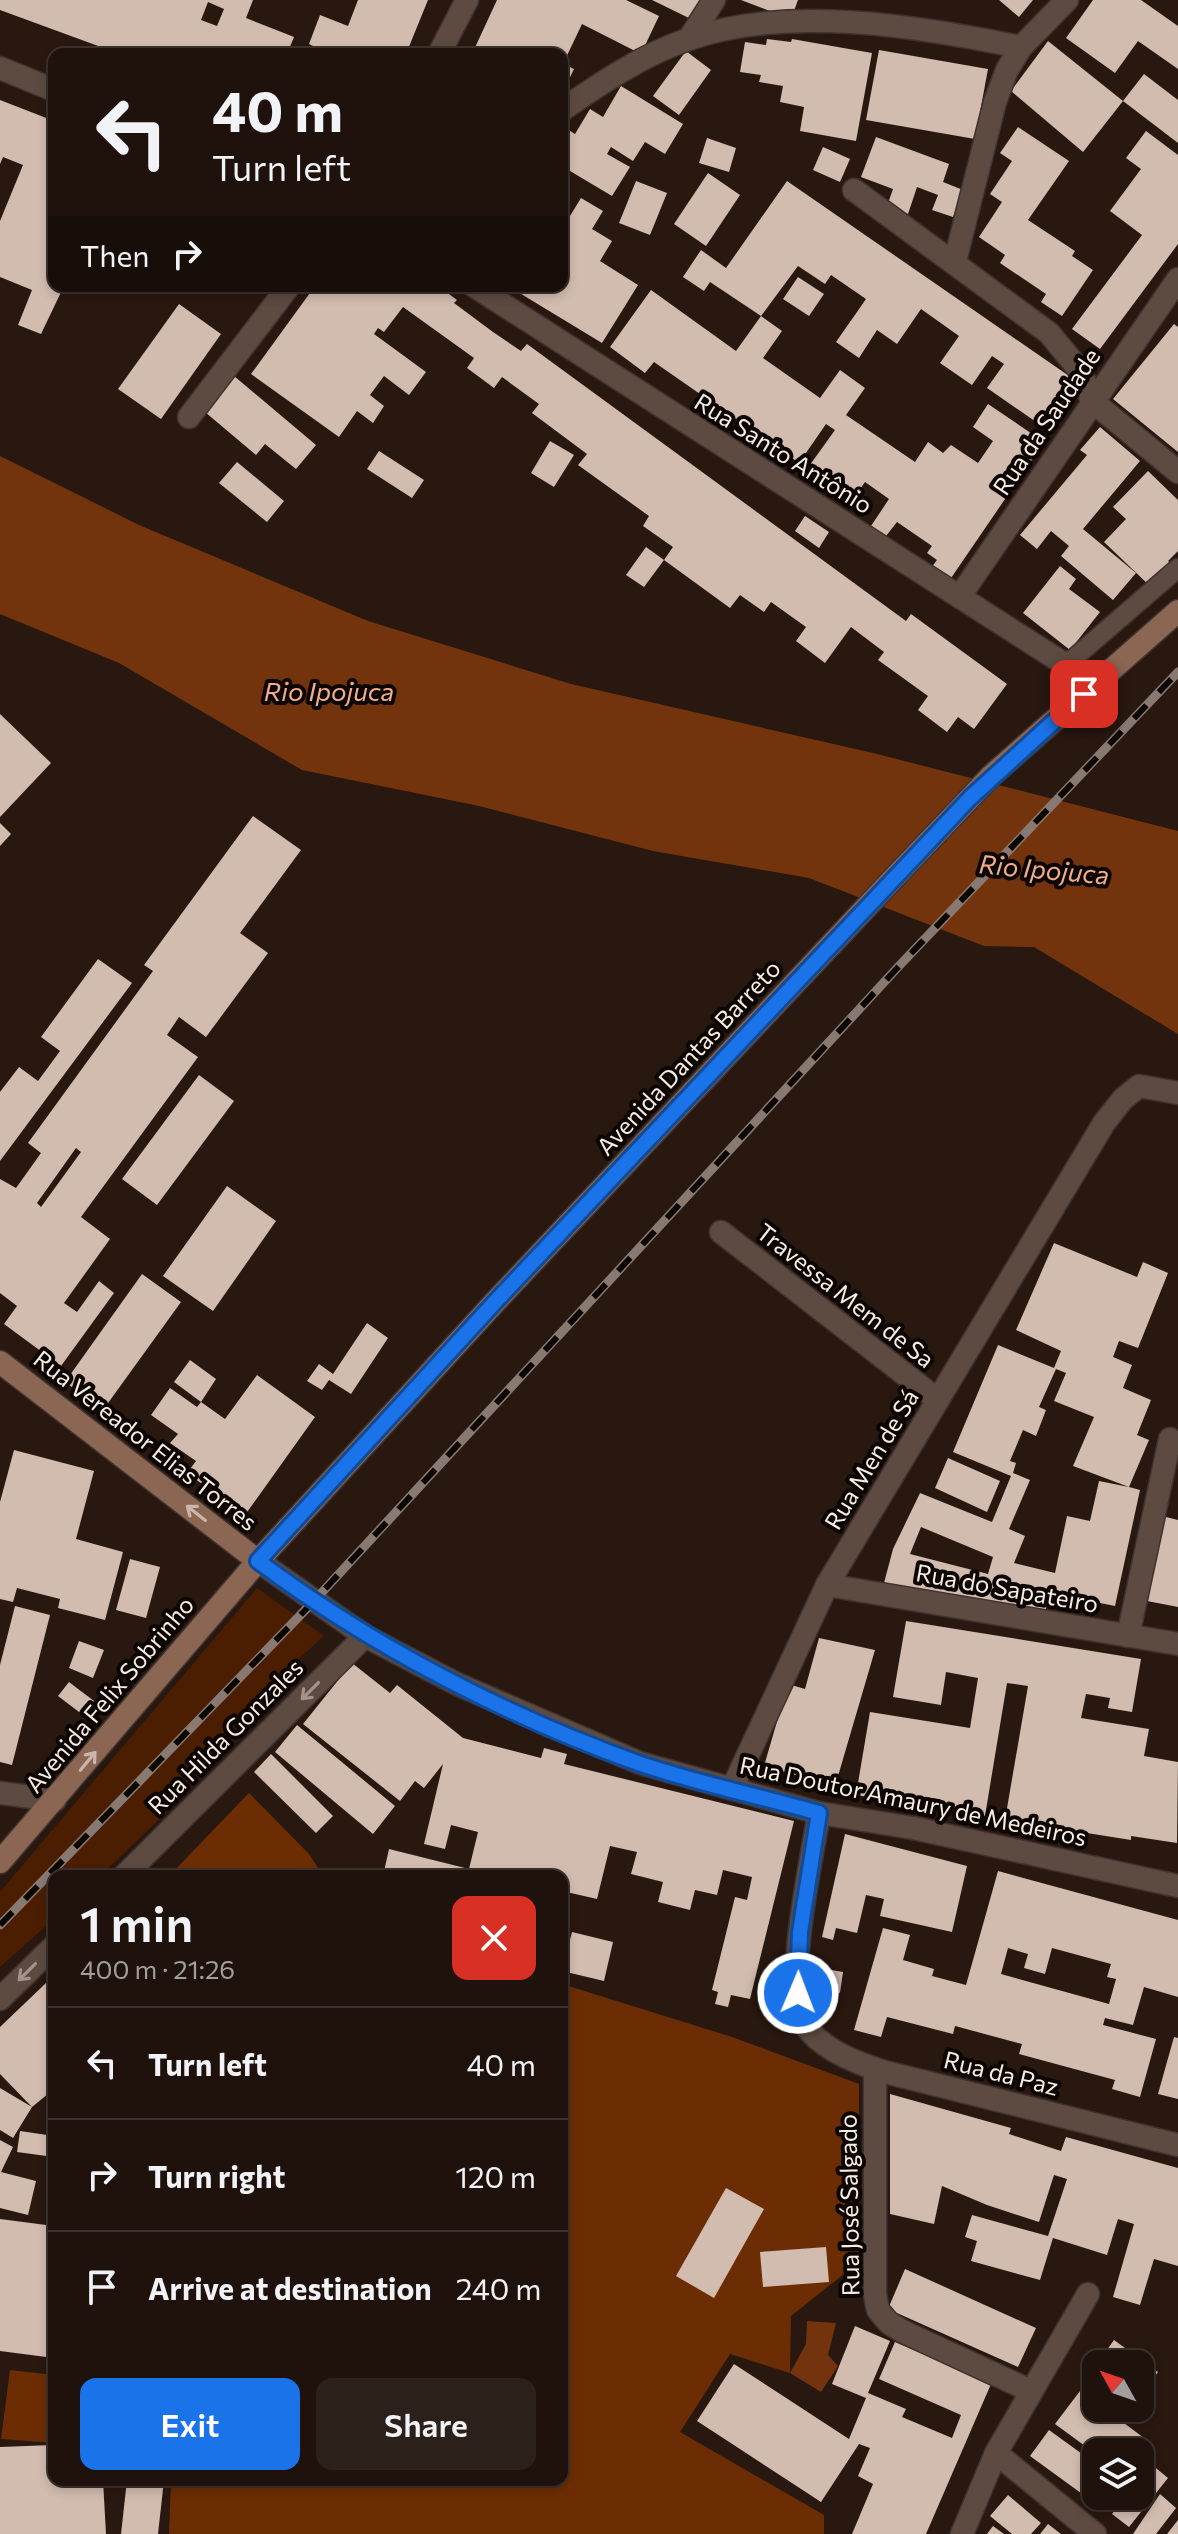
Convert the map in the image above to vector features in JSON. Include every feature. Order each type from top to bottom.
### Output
[{"type":"main road","name":"Avenida Dantas Barreto","points":[[258,1561],[505,1291],[990,777],[1178,611]]},
{"type":"main road","name":"Rua Vereador Elias Torres","points":[[0,1362],[258,1561]]},
{"type":"main road","name":"Avenida Felix Sobrinho","points":[[0,1862],[258,1561]]},
{"type":"street","points":[[442,48],[467,0]]},
{"type":"street","points":[[689,39],[714,0]]},
{"type":"street","points":[[955,261],[995,102],[1021,47],[1067,0]]},
{"type":"street","points":[[568,106],[637,64],[689,39],[741,27],[865,23],[921,28],[1021,47]]},
{"type":"street","points":[[0,68],[48,88]]},
{"type":"street","points":[[854,190],[955,261],[1065,348],[1081,372],[1092,401],[1178,472]]},
{"type":"street","name":"Rua da Saudade","points":[[960,596],[1178,279]]},
{"type":"street","points":[[189,417],[284,292]]},
{"type":"street","name":"Rua Santo Antônio","points":[[483,292],[1066,665]]},
{"type":"street","name":"Rua Men de Sá","points":[[732,1789],[827,1585],[1104,1123],[1139,1086],[1178,1093]]},
{"type":"street","name":"Travessa Mem de Sa","points":[[721,1232],[938,1400]]},
{"type":"street","points":[[1128,1636],[1170,1439]]},
{"type":"street","name":"Rua Doutor Amaury de Medeiros","points":[[258,1561],[365,1636],[457,1684],[584,1742],[640,1763],[819,1813],[944,1834],[1178,1886]]},
{"type":"street","name":"Rua do Sapateiro","points":[[827,1585],[1178,1644]]},
{"type":"street","name":"Rua Hilda Gonzales","points":[[130,1870],[365,1636]]},
{"type":"street","points":[[0,1793],[55,1800]]},
{"type":"street","name":"Rua da Paz","points":[[819,1813],[800,1932],[798,1976],[798,2009],[817,2038],[875,2069],[1178,2145]]},
{"type":"street","points":[[0,1999],[48,1952]]},
{"type":"street","name":"Rua José Salgado","points":[[875,2069],[873,2270],[878,2310],[889,2323],[904,2332],[1031,2391]]},
{"type":"street","points":[[962,2534],[996,2453],[1088,2294]]},
{"type":"street","points":[[996,2453],[1095,2534]]},
{"type":"lane","points":[[1066,665],[1178,568]]},
{"type":"shaded area","points":[[257,1588],[324,1636],[249,1704],[200,1760],[197,1783],[106,1870],[48,1870],[48,1924],[0,1967],[0,1892]]},
{"type":"shaded area","points":[[249,1793],[309,1854],[319,1870],[175,1870]]},
{"type":"shaded area","points":[[568,1986],[732,2037],[859,2084],[859,2262],[791,2316],[790,2373],[730,2354],[680,2432],[824,2515],[824,2534],[169,2534],[171,2486],[568,2486]]},
{"type":"shaded area","points":[[10,2370],[48,2374],[48,2443],[1,2439]]},
{"type":"water","name":"Rio Ipojuca","points":[[0,456],[139,525],[368,621],[571,684],[873,753],[1178,831],[1178,1034],[1034,947],[984,946],[809,878],[653,851],[479,806],[302,770],[119,663],[0,614]]},
{"type":"water","points":[[807,2321],[836,2323],[828,2355],[838,2366],[821,2392],[790,2373],[806,2344]]},
{"type":"building","points":[[0,0],[253,0],[246,18],[294,37],[289,48],[104,48],[0,10]],"holes":[[[208,2],[224,9],[217,26],[201,20]]]},
{"type":"building","points":[[358,0],[428,0],[408,48],[315,48],[309,44],[320,15],[348,26]]},
{"type":"building","points":[[497,0],[626,0],[659,16],[641,54],[582,24],[568,53],[568,48],[475,48]]},
{"type":"building","points":[[652,0],[706,0],[695,21]]},
{"type":"building","points":[[741,0],[798,0],[791,19]]},
{"type":"building","points":[[999,0],[1033,0],[1019,17]]},
{"type":"building","points":[[1093,0],[1141,0],[1178,26],[1178,69],[1138,41],[1115,73],[1066,38]]},
{"type":"building","points":[[767,39],[791,42],[792,39],[872,53],[856,141],[800,131],[804,107],[780,102],[783,86],[759,82],[761,75],[740,72],[745,42],[766,45]]},
{"type":"building","points":[[1048,41],[1123,101],[1083,152],[1011,91]]},
{"type":"building","points":[[879,50],[988,69],[975,139],[866,120]]},
{"type":"building","points":[[686,51],[711,70],[679,115],[653,96]]},
{"type":"building","points":[[568,66],[574,69],[568,82]]},
{"type":"building","points":[[1144,74],[1178,100],[1178,143],[1123,101]]},
{"type":"building","points":[[621,86],[683,124],[665,154],[645,142],[633,161],[611,147],[607,154],[630,167],[612,196],[570,171],[568,174],[568,130],[575,134],[590,109],[603,117]]},
{"type":"building","points":[[0,100],[48,119],[48,292],[61,292],[41,334],[18,325],[32,290],[0,277],[0,221],[23,165],[3,157],[0,164]]},
{"type":"building","points":[[1018,127],[1069,161],[1028,220],[1075,251],[1072,256],[1093,270],[1062,316],[1041,302],[1046,294],[1000,263],[1005,255],[979,237],[1002,202],[990,194],[1012,161],[1000,153]]},
{"type":"building","points":[[1146,131],[1178,155],[1178,244],[1100,349],[1072,329],[1142,235],[1110,211],[1141,169],[1126,158]]},
{"type":"building","points":[[876,137],[949,164],[943,182],[963,190],[953,217],[932,210],[938,195],[917,187],[908,214],[887,206],[893,189],[861,177]]},
{"type":"building","points":[[707,138],[736,148],[729,172],[699,163]]},
{"type":"building","points":[[823,147],[850,159],[840,182],[813,170]]},
{"type":"building","points":[[708,173],[740,195],[706,246],[674,224]]},
{"type":"building","points":[[636,181],[667,193],[650,235],[619,223]]},
{"type":"building","points":[[787,181],[1072,378],[1039,424],[987,388],[1004,364],[992,356],[972,385],[940,363],[959,336],[921,309],[897,344],[877,330],[859,358],[836,342],[866,299],[831,275],[825,284],[798,266],[761,316],[710,282],[704,291],[683,277],[701,250],[726,268]]},
{"type":"building","points":[[581,198],[603,211],[592,229],[612,241],[600,261],[638,285],[602,343],[518,292],[568,292],[568,219]]},
{"type":"building","points":[[798,277],[824,294],[809,316],[783,299]]},
{"type":"building","points":[[651,290],[736,351],[761,316],[782,331],[763,358],[820,398],[840,370],[865,388],[846,415],[915,462],[928,442],[943,453],[951,445],[978,463],[993,441],[973,427],[988,404],[1044,442],[949,581],[931,568],[937,560],[927,553],[932,546],[897,522],[886,536],[871,526],[889,499],[865,482],[853,499],[807,469],[835,430],[826,424],[799,463],[654,362],[645,373],[610,347]]},
{"type":"building","points":[[311,292],[446,292],[457,300],[454,303],[493,332],[521,351],[527,344],[906,621],[911,614],[1007,684],[974,729],[958,717],[947,732],[918,710],[928,696],[878,660],[884,652],[851,627],[825,663],[796,641],[806,627],[771,602],[764,612],[740,595],[730,608],[664,560],[673,547],[643,526],[649,516],[578,465],[587,454],[532,413],[539,404],[502,377],[494,388],[467,368],[474,358],[403,307],[384,332],[378,328],[374,334],[426,372],[409,395],[384,376],[370,395],[384,406],[373,423],[357,411],[339,437],[251,374]]},
{"type":"building","points":[[179,304],[221,334],[161,419],[118,389]]},
{"type":"building","points":[[1174,324],[1178,327],[1178,452],[1113,399]]},
{"type":"building","points":[[234,376],[316,445],[296,469],[265,444],[256,455],[205,412]]},
{"type":"building","points":[[1100,427],[1140,461],[1083,529],[1136,573],[1113,600],[1061,556],[1069,546],[1051,531],[1037,549],[1020,535],[1087,455],[1080,450]]},
{"type":"building","points":[[550,441],[574,455],[554,487],[531,473]]},
{"type":"building","points":[[379,451],[424,480],[412,498],[367,469]]},
{"type":"building","points":[[237,462],[284,501],[267,522],[219,483]]},
{"type":"building","points":[[1148,471],[1178,500],[1178,551],[1168,561],[1172,564],[1151,587],[1104,542],[1126,519],[1113,507]]},
{"type":"building","points":[[805,516],[829,532],[819,548],[795,531]]},
{"type":"building","points":[[646,547],[664,560],[644,587],[626,575]]},
{"type":"building","points":[[1060,566],[1076,579],[1069,589],[1100,612],[1070,650],[1023,613]]},
{"type":"building","points":[[0,714],[51,763],[0,817]]},
{"type":"building","points":[[253,816],[301,850],[240,933],[268,953],[206,1037],[179,1017],[167,1035],[198,1057],[81,1217],[110,1239],[64,1303],[77,1312],[99,1281],[114,1293],[61,1366],[4,1324],[17,1306],[0,1293],[0,1179],[16,1188],[41,1153],[28,1143],[153,971],[144,965]],"holes":[[[76,1148],[81,1152],[41,1207],[37,1203]]]},
{"type":"building","points":[[0,823],[11,834],[0,846]]},
{"type":"building","points":[[98,959],[132,983],[0,1161],[0,1092],[19,1067],[38,1081],[60,1051],[41,1037]]},
{"type":"building","points":[[199,1075],[234,1101],[157,1205],[122,1179]]},
{"type":"building","points":[[227,1186],[276,1221],[213,1311],[163,1276]]},
{"type":"building","points":[[1054,1243],[1137,1277],[1143,1262],[1168,1273],[1138,1348],[1119,1341],[1113,1357],[1132,1365],[1123,1388],[1151,1400],[1137,1435],[1149,1440],[1129,1487],[1140,1490],[1115,1606],[1050,1593],[1044,1616],[964,1604],[884,1583],[893,1549],[920,1493],[992,1522],[1011,1476],[953,1452],[998,1345],[1054,1368],[1061,1351],[1016,1330]],"holes":[[[1056,1369],[1066,1373],[1054,1401],[1094,1417],[1073,1466],[1129,1487],[1099,1481],[1090,1521],[1067,1516],[1055,1573],[1014,1563],[1025,1536],[1009,1529],[1030,1480],[1013,1473],[1016,1463],[1010,1461],[1023,1430],[1036,1436],[1046,1410],[1039,1407]],[[921,1527],[993,1557],[988,1574],[910,1554]]]},
{"type":"building","points":[[142,1274],[181,1302],[103,1410],[65,1382]]},
{"type":"building","points":[[367,1323],[388,1338],[351,1394],[329,1380],[322,1390],[307,1381],[319,1364],[333,1374]]},
{"type":"building","points":[[190,1360],[216,1379],[201,1402],[174,1382]]},
{"type":"building","points":[[257,1375],[315,1417],[245,1515],[187,1473],[196,1461],[170,1443],[178,1434],[151,1415],[170,1388],[197,1407],[201,1402],[225,1419]]},
{"type":"building","points":[[14,1450],[94,1471],[76,1539],[123,1552],[105,1620],[58,1608],[60,1599],[17,1588],[13,1602],[0,1599],[0,1502]]},
{"type":"building","points":[[948,1458],[1000,1481],[987,1512],[935,1488]]},
{"type":"building","points":[[1162,1516],[1178,1520],[1178,1607],[1142,1600]]},
{"type":"building","points":[[130,1559],[160,1567],[146,1618],[116,1610]]},
{"type":"building","points":[[15,1606],[50,1615],[12,1765],[0,1762],[0,1665]]},
{"type":"building","points":[[906,1621],[1141,1659],[1132,1712],[1108,1708],[1110,1698],[1086,1694],[1081,1718],[1149,1729],[1144,1756],[1178,1762],[1177,1843],[1131,1836],[1131,1840],[1005,1820],[1028,1686],[1007,1683],[985,1816],[856,1795],[870,1712],[970,1728],[978,1678],[946,1672],[941,1705],[893,1697]]},
{"type":"building","points":[[819,1638],[875,1650],[836,1783],[817,1777],[816,1781],[764,1766],[788,1684],[805,1689]]},
{"type":"building","points":[[79,1641],[104,1650],[93,1678],[69,1668]]},
{"type":"building","points":[[352,1663],[390,1693],[397,1685],[463,1738],[541,1758],[544,1748],[567,1754],[564,1764],[794,1821],[750,1999],[731,1995],[728,2007],[715,2004],[718,1992],[712,1990],[735,1897],[747,1900],[752,1877],[723,1870],[717,1895],[695,1890],[690,1910],[658,1902],[663,1882],[631,1874],[637,1852],[610,1846],[597,1899],[568,1892],[568,1870],[384,1870],[389,1849],[469,1869],[478,1832],[451,1825],[445,1849],[424,1844],[443,1764],[424,1788],[415,1781],[400,1801],[303,1724]]},
{"type":"building","points":[[69,1682],[94,1701],[83,1715],[58,1696]]},
{"type":"building","points":[[297,1725],[395,1806],[373,1834],[275,1752]]},
{"type":"building","points":[[271,1754],[333,1816],[316,1833],[254,1772]]},
{"type":"building","points":[[845,1834],[967,1866],[952,1932],[880,1916],[884,1899],[866,1895],[857,1933],[836,1928],[833,1940],[822,1937]]},
{"type":"building","points":[[998,1871],[1178,1920],[1178,1997],[1144,1987],[1133,2025],[1105,2018],[1103,2025],[1156,2039],[1140,2097],[1112,2089],[1115,2080],[1019,2054],[1022,2044],[955,2026],[953,2034],[887,2017],[881,2037],[854,2030],[883,1928],[910,1935],[903,1960],[934,1969],[932,1976],[966,1985]],"holes":[[[1008,1948],[1028,1954],[1024,1968],[1045,1974],[1052,1948],[1111,1964],[1107,1977],[1116,1979],[1109,2004],[1001,1974]]]},
{"type":"building","points":[[572,1932],[613,1942],[604,1981],[568,1972],[568,1948]]},
{"type":"building","points":[[809,1966],[843,1972],[840,1993],[805,1986]]},
{"type":"building","points":[[46,1983],[48,1985],[48,2094],[32,2107],[0,2074],[0,2027]]},
{"type":"building","points":[[1174,2037],[1178,2038],[1178,2099],[1158,2094]]},
{"type":"building","points":[[0,2088],[32,2107],[13,2138],[0,2130]]},
{"type":"building","points":[[890,2094],[1011,2128],[1009,2134],[1061,2151],[1066,2137],[1178,2168],[1178,2266],[1154,2259],[1140,2305],[1113,2297],[1134,2224],[1118,2219],[1107,2255],[1053,2238],[1040,2280],[971,2261],[977,2241],[965,2237],[972,2215],[1048,2236],[1067,2179],[1054,2175],[1039,2222],[942,2186],[934,2224],[890,2214]]},
{"type":"building","points":[[20,2131],[48,2135],[48,2156],[17,2152]]},
{"type":"building","points":[[0,2140],[13,2147],[1,2172],[36,2181],[28,2215],[0,2208]]},
{"type":"building","points":[[726,2188],[764,2209],[714,2298],[676,2276]]},
{"type":"building","points":[[0,2219],[48,2225],[48,2357],[0,2351]]},
{"type":"building","points":[[826,2247],[829,2282],[763,2287],[760,2252]]},
{"type":"building","points":[[905,2269],[1036,2328],[1018,2367],[888,2309]]},
{"type":"building","points":[[855,2326],[890,2341],[868,2393],[906,2409],[902,2417],[952,2438],[961,2415],[879,2379],[895,2342],[991,2384],[926,2534],[852,2534],[873,2484],[858,2476],[870,2448],[859,2444],[821,2502],[697,2421],[734,2364],[849,2439],[866,2398],[832,2384]]},
{"type":"building","points":[[1114,2340],[1128,2350],[1107,2350]]},
{"type":"building","points":[[1080,2391],[1082,2422],[1123,2422],[1144,2438],[1082,2438],[1082,2444],[1055,2424]]},
{"type":"building","points":[[1049,2430],[1082,2454],[1082,2494],[1030,2456]]},
{"type":"building","points":[[48,2445],[48,2486],[103,2486],[106,2534],[0,2534],[0,2447]]},
{"type":"building","points":[[1154,2466],[1168,2478],[1154,2496]]},
{"type":"building","points":[[126,2486],[163,2486],[158,2534],[121,2534]]},
{"type":"building","points":[[1160,2494],[1176,2508],[1156,2534],[1133,2534],[1149,2510],[1154,2510],[1154,2503]]},
{"type":"building","points":[[1008,2495],[1041,2523],[1031,2534],[1012,2534],[990,2516]]},
{"type":"building","points":[[1115,2510],[1143,2510],[1129,2527],[1112,2514]]},
{"type":"building","points":[[1178,2520],[1178,2534],[1167,2534]]},
{"type":"building","points":[[1048,2524],[1061,2534],[1040,2534]]},
{"type":"building","points":[[993,2526],[1004,2534],[987,2534]]},
{"type":"railway","points":[[53,1870],[314,1601],[899,966],[1178,672]]},
{"type":"railway","points":[[0,1925],[48,1875]]},
{"type":"route","points":[[798,1993],[800,1932],[819,1813],[640,1763],[584,1742],[457,1684],[365,1636],[258,1561],[495,1302],[990,777],[1084,694]]}]
